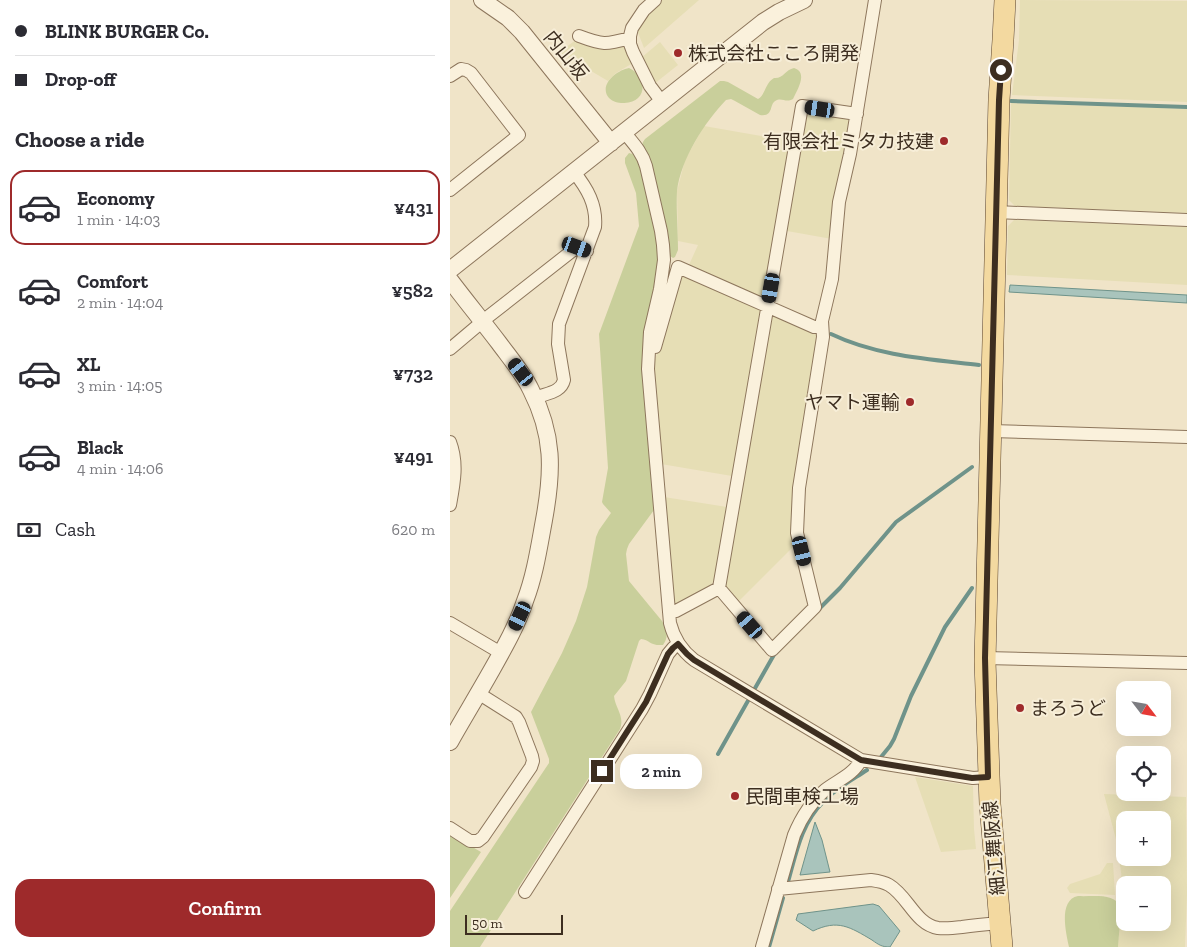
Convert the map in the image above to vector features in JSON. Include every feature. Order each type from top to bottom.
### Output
[{"type":"main road","name":"細江舞阪線","points":[[1002,947],[988,777],[985,658],[999,100],[1005,0]]},
{"type":"street","name":"内山坂","points":[[482,0],[508,18],[522,32],[611,142]]},
{"type":"street","points":[[655,0],[644,10],[632,28],[630,44],[650,86],[662,102]]},
{"type":"street","points":[[718,588],[772,650],[815,607],[797,533],[799,488],[823,337],[822,321],[833,272],[839,202],[849,162],[875,0]]},
{"type":"street","points":[[450,270],[763,22],[801,1]]},
{"type":"street","points":[[579,36],[605,44],[612,44],[630,38]]},
{"type":"street","points":[[450,76],[461,69],[471,74],[520,135],[450,190]]},
{"type":"street","points":[[718,588],[802,106],[857,114]]},
{"type":"street","points":[[624,132],[643,157],[663,245],[663,275],[650,332],[648,369],[669,612],[672,632],[678,644],[694,660],[861,760],[972,778],[988,777]]},
{"type":"street","points":[[535,398],[556,391],[563,385],[564,380],[558,344],[559,324],[595,227],[595,211],[584,184],[574,172]]},
{"type":"street","points":[[996,212],[1187,220]]},
{"type":"street","points":[[450,349],[577,247],[587,251]]},
{"type":"street","points":[[650,347],[655,348],[678,267],[814,328],[822,327]]},
{"type":"street","points":[[450,280],[521,372],[535,398],[545,425],[550,463],[550,483],[537,560],[520,616],[450,742]]},
{"type":"street","points":[[991,431],[1187,437]]},
{"type":"street","points":[[450,442],[455,465],[450,505]]},
{"type":"street","points":[[669,612],[676,611],[718,588]]},
{"type":"street","points":[[450,623],[501,653]]},
{"type":"street","points":[[525,892],[642,709],[668,654],[678,644]]},
{"type":"street","points":[[985,658],[1187,663]]},
{"type":"street","points":[[450,828],[470,841],[478,841],[483,837],[531,767],[533,761],[516,717],[478,693]]},
{"type":"street","points":[[762,947],[794,835],[804,815],[818,797],[855,769],[861,760]]},
{"type":"street","points":[[778,889],[871,880],[881,881],[898,892],[928,925],[938,928],[949,928],[1000,922]]},
{"type":"shaded area","points":[[662,0],[699,0],[644,48],[637,30],[648,14]]},
{"type":"shaded area","points":[[1020,0],[1187,1],[1187,102],[1012,95],[1019,40]]},
{"type":"shaded area","points":[[576,40],[624,45],[633,63],[616,73],[608,81],[559,52]]},
{"type":"shaded area","points":[[660,42],[678,65],[654,84],[641,58]]},
{"type":"shaded area","points":[[1011,103],[1187,109],[1187,213],[1015,206],[1009,200]]},
{"type":"shaded area","points":[[810,113],[849,119],[851,122],[832,239],[787,231],[807,115]]},
{"type":"shaded area","points":[[704,126],[790,141],[763,297],[760,299],[688,267],[698,245],[678,241],[677,191],[685,160]]},
{"type":"shaded area","points":[[1014,220],[1187,227],[1187,285],[1007,275],[1008,226]]},
{"type":"shaded area","points":[[683,273],[758,307],[761,311],[732,476],[661,464],[653,367],[680,275]]},
{"type":"shaded area","points":[[775,314],[820,334],[796,544],[737,603],[724,589],[772,316]]},
{"type":"shaded area","points":[[664,497],[727,507],[714,580],[710,586],[676,605],[673,603]]},
{"type":"shaded area","points":[[915,777],[973,786],[976,849],[941,852]]},
{"type":"shaded area","points":[[1104,794],[1116,794],[1116,801],[1171,801],[1171,796],[1186,797],[1187,895],[1185,947],[1118,947],[1119,931],[1171,931],[1171,876],[1121,876],[1120,866],[1171,866],[1171,811],[1116,811],[1116,839]]},
{"type":"shaded area","points":[[1107,863],[1113,863],[1115,895],[1070,893],[1067,888],[1070,884],[1100,874]]},
{"type":"green space","points":[[629,68],[640,77],[642,83],[641,95],[631,102],[621,103],[614,101],[606,93],[607,83],[614,75]]},
{"type":"green space","points":[[794,68],[800,73],[801,81],[793,99],[788,101],[777,100],[774,102],[770,112],[765,115],[760,115],[731,99],[726,100],[702,130],[688,154],[679,179],[677,191],[678,250],[673,258],[670,256],[642,146],[643,142],[720,81],[728,82],[758,99],[771,80],[780,77]]},
{"type":"green space","points":[[629,153],[639,159],[658,246],[658,274],[645,332],[654,510],[629,544],[626,554],[629,581],[662,621],[667,636],[663,645],[655,645],[641,639],[639,641],[626,681],[614,696],[621,716],[620,729],[480,947],[450,947],[450,911],[549,763],[531,712],[562,653],[576,621],[587,587],[596,537],[611,513],[602,502],[608,468],[599,334],[639,226],[636,193],[625,163],[625,158]]},
{"type":"green space","points":[[450,834],[481,852],[450,898]]},
{"type":"green space","points":[[1078,896],[1103,896],[1116,902],[1116,931],[1119,931],[1118,947],[1069,947],[1065,918],[1068,904]]},
{"type":"water","points":[[1010,285],[1187,295],[1187,303],[1009,292]]},
{"type":"water","points":[[815,822],[822,840],[830,872],[800,875]]},
{"type":"water","points":[[873,904],[879,906],[900,931],[890,947],[885,947],[844,926],[822,927],[813,931],[796,920],[798,914]]},
{"type":"waterway","points":[[1011,101],[1187,107]]},
{"type":"waterway","points":[[831,334],[866,347],[903,356],[979,365]]},
{"type":"waterway","points":[[819,609],[840,588],[896,522],[972,467]]},
{"type":"waterway","points":[[881,757],[894,739],[911,696],[945,627],[972,588]]},
{"type":"waterway","points":[[754,690],[775,653]]},
{"type":"waterway","points":[[718,754],[749,699]]},
{"type":"waterway","points":[[788,882],[800,840],[809,820],[833,793],[867,770]]},
{"type":"waterway","points":[[769,947],[783,898]]},
{"type":"place","name":"株式会社こころ開発","points":[[678,53]]},
{"type":"place","name":"有限会社ミタカ技建","points":[[944,141]]},
{"type":"place","name":"ヤマト運輸","points":[[910,402]]},
{"type":"place","name":"まろうど","points":[[1020,708]]},
{"type":"place","name":"民間車検工場","points":[[735,796]]},
{"type":"route","points":[[602,771],[646,702],[668,654],[678,644],[694,660],[861,760],[972,778],[988,777],[985,658],[1001,70]]}]
